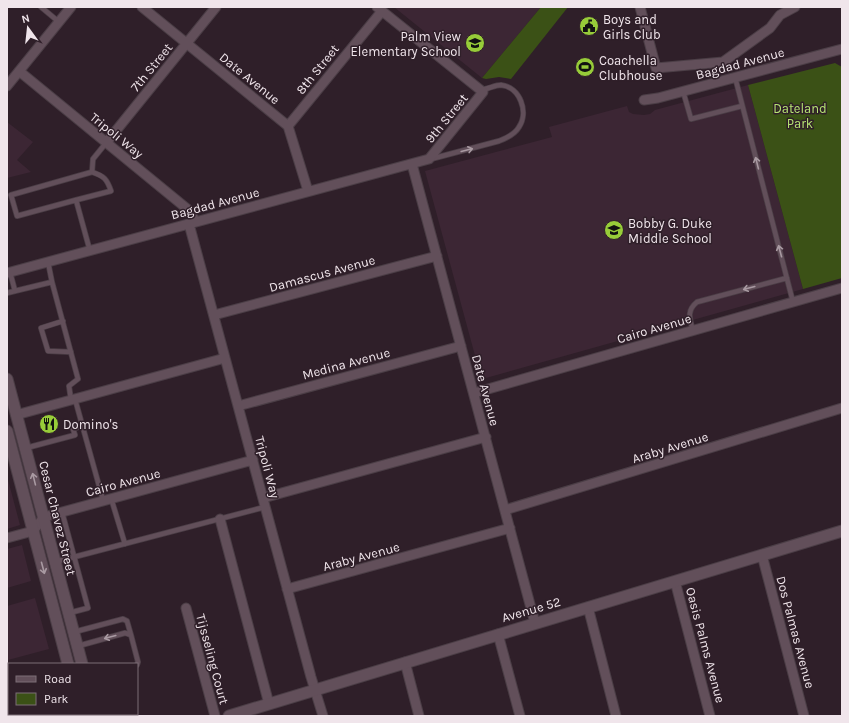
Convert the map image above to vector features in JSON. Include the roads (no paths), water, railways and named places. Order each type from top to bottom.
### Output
[{"type":"main road","name":"Cesar Chavez Street","points":[[7,379],[82,663]]},
{"type":"main road","name":"Cesar Chavez Street","points":[[7,431],[68,663]]},
{"type":"main road","name":"Avenue 52","points":[[229,716],[535,622],[842,531]]},
{"type":"street","points":[[7,86],[71,7]]},
{"type":"street","name":"Date Avenue","points":[[142,7],[288,126]]},
{"type":"street","name":"7th Street","points":[[106,143],[216,7]]},
{"type":"street","points":[[640,7],[656,68],[723,62],[770,28],[780,15],[795,7]]},
{"type":"street","points":[[379,9],[483,92]]},
{"type":"street","name":"8th Street","points":[[288,126],[379,9]]},
{"type":"street","name":"Bagdad Avenue","points":[[644,100],[658,98],[842,49]]},
{"type":"street","name":"Tripoli Way","points":[[19,71],[191,212],[192,223],[225,358],[323,716]]},
{"type":"street","name":"9th Street","points":[[429,159],[483,92]]},
{"type":"street","points":[[288,126],[308,191]]},
{"type":"street","name":"Bagdad Avenue","points":[[9,272],[429,159]]},
{"type":"street","name":"Date Avenue","points":[[412,164],[535,622]]},
{"type":"street","name":"Damascus Avenue","points":[[214,315],[437,256]]},
{"type":"street","name":"Cairo Avenue","points":[[474,393],[842,288]]},
{"type":"street","name":"Medina Avenue","points":[[238,406],[461,346]]},
{"type":"street","points":[[16,415],[225,358]]},
{"type":"street","name":"Araby Avenue","points":[[505,510],[842,408]]},
{"type":"street","points":[[264,502],[486,437]]},
{"type":"street","name":"Cairo Avenue","points":[[44,516],[253,460]]},
{"type":"street","points":[[7,538],[33,531],[44,516]]},
{"type":"street","points":[[220,519],[269,704]]},
{"type":"street","name":"Araby Avenue","points":[[288,589],[510,528]]},
{"type":"street","name":"Dos Palmas Avenue","points":[[762,555],[804,716]]},
{"type":"street","name":"Oasis Palms Avenue","points":[[675,581],[710,716]]},
{"type":"street","points":[[588,607],[616,716]]},
{"type":"street","name":"Tijsseling Court","points":[[186,608],[215,716]]},
{"type":"street","points":[[498,634],[520,716]]},
{"type":"street","points":[[405,662],[420,716]]},
{"type":"lane","points":[[41,7],[59,22]]},
{"type":"lane","points":[[735,77],[793,302]]},
{"type":"lane","points":[[429,159],[499,141],[508,138],[516,132],[522,121],[523,114],[522,103],[517,95],[509,88],[500,85],[485,89],[483,92]]},
{"type":"lane","points":[[683,91],[691,119],[742,106]]},
{"type":"lane","points":[[92,172],[93,160],[106,143]]},
{"type":"lane","points":[[92,172],[102,176],[108,183],[111,191],[76,200],[17,216],[11,195],[92,172]]},
{"type":"lane","points":[[76,200],[90,251]]},
{"type":"lane","points":[[48,262],[78,379],[69,386],[107,499],[125,544]]},
{"type":"lane","points":[[9,272],[15,291]]},
{"type":"lane","points":[[693,331],[689,316],[691,307],[697,302],[787,278]]},
{"type":"lane","points":[[7,293],[52,282]]},
{"type":"lane","points":[[63,321],[41,328],[48,351],[71,352]]},
{"type":"lane","points":[[26,448],[75,435],[73,429],[82,426]]},
{"type":"lane","points":[[55,562],[220,519],[264,502]]},
{"type":"lane","points":[[62,512],[88,608],[69,613]]},
{"type":"lane","points":[[74,632],[123,619],[127,620],[138,663]]},
{"type":"lane","points":[[78,646],[125,634],[131,634]]},
{"type":"place","name":"Boys and Girls Club","points":[[589,26]]},
{"type":"place","name":"Palm View Elementary School","points":[[475,43]]},
{"type":"place","name":"Coachella Clubhouse","points":[[585,67]]},
{"type":"place","name":"Bobby G. Duke Middle School","points":[[614,230]]},
{"type":"place","name":"Domino's","points":[[49,424]]},
{"type":"park label","name":"Dateland Park","points":[[800,116]]}]
